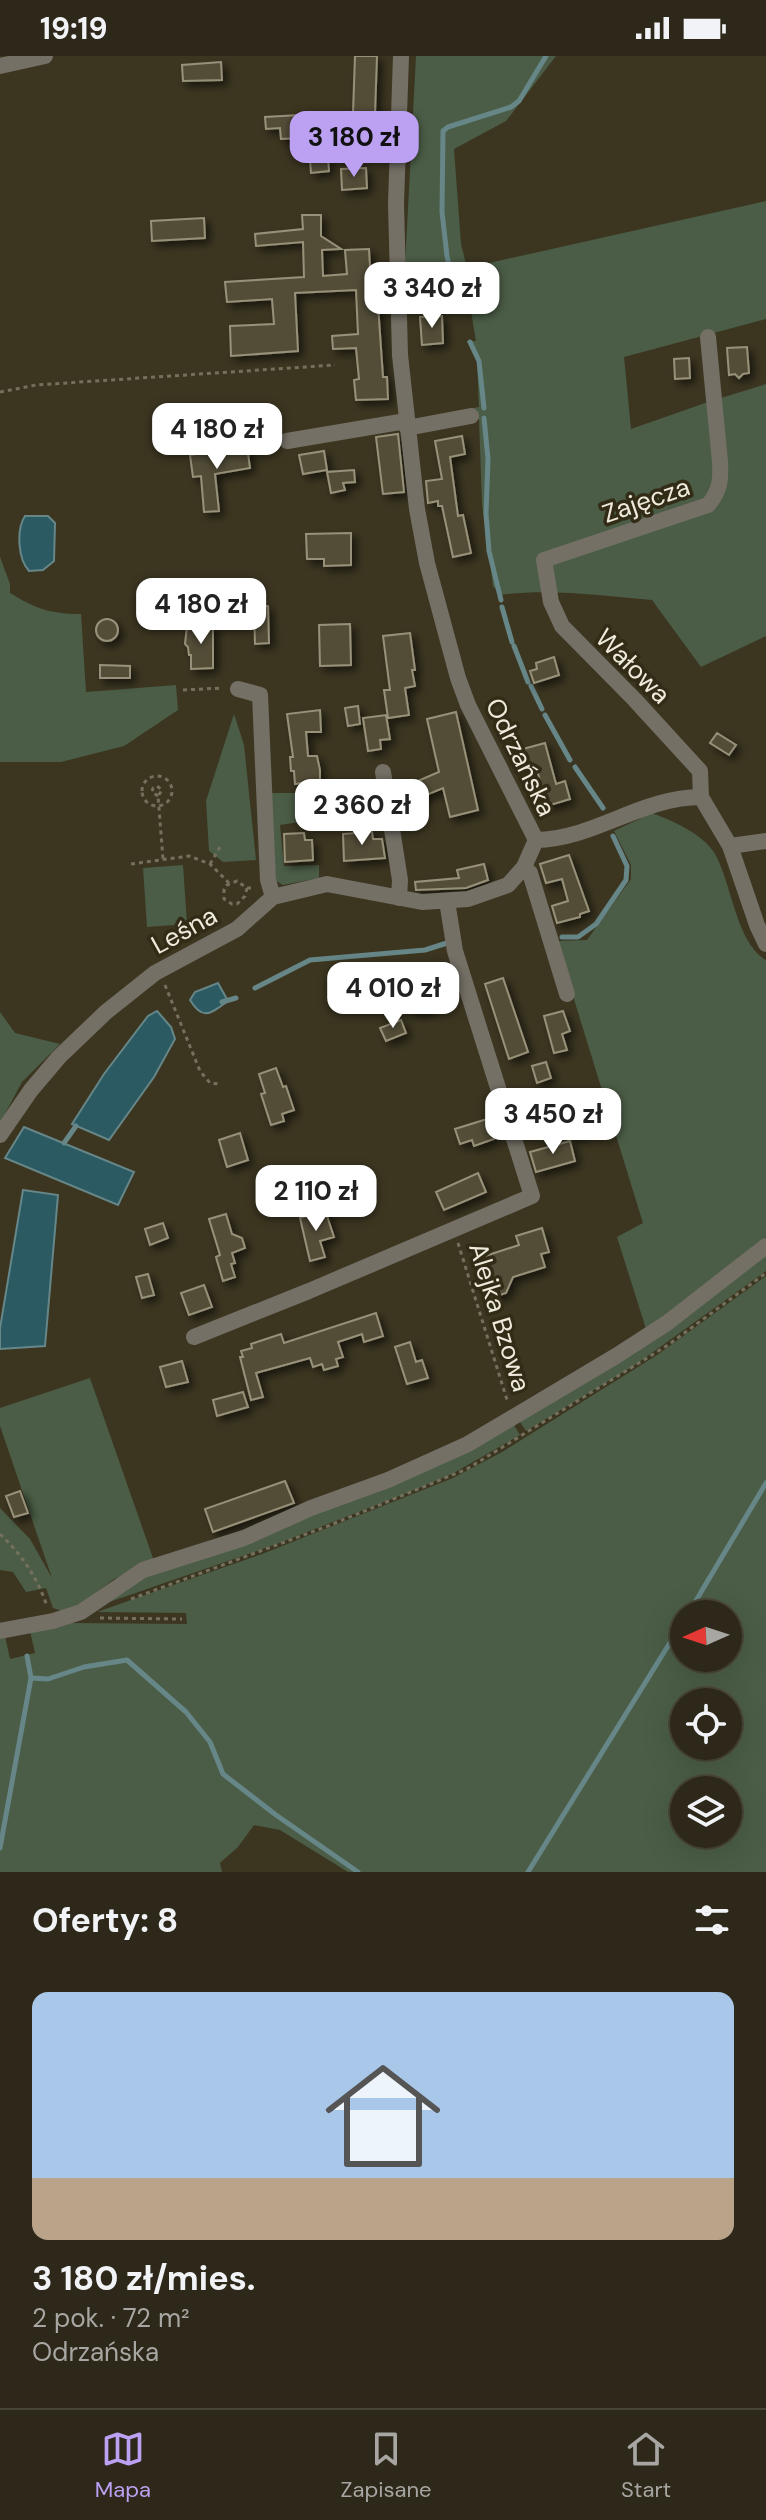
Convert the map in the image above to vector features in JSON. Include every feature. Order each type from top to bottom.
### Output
[{"type":"street","points":[[0,66],[45,56]]},
{"type":"street","name":"Odrzańska","points":[[401,56],[396,204],[400,355],[427,563],[468,705],[536,840],[524,867],[508,885],[479,896],[447,901]]},
{"type":"street","name":"Zajęcza","points":[[544,560],[708,505],[716,496],[721,482],[708,337]]},
{"type":"street","points":[[287,441],[471,416]]},
{"type":"street","name":"Wałowa","points":[[544,560],[551,602],[562,626],[700,771],[701,797],[730,846],[766,944]]},
{"type":"street","points":[[238,689],[260,695],[268,880],[273,897]]},
{"type":"street","points":[[383,772],[400,880],[399,898]]},
{"type":"street","points":[[536,840],[572,835],[662,801],[701,797]]},
{"type":"street","points":[[730,846],[766,841]]},
{"type":"street","points":[[524,867],[530,873],[567,994]]},
{"type":"street","name":"Leśna","points":[[0,1135],[31,1090],[59,1057],[106,1012],[159,970],[237,929],[273,897],[327,884],[422,902],[447,901]]},
{"type":"street","points":[[194,1337],[532,1196],[455,951],[447,901]]},
{"type":"street","points":[[0,1631],[81,1612],[143,1570],[244,1538],[468,1444],[667,1323],[766,1246]]},
{"type":"path","points":[[0,392],[36,385],[335,365]]},
{"type":"path","points":[[183,690],[238,689]]},
{"type":"path","points":[[156,776],[157,786],[162,790],[158,796],[163,859]]},
{"type":"path","points":[[156,776],[165,778],[172,787],[171,797],[159,806],[147,802],[142,792],[147,780],[156,776]]},
{"type":"path","points":[[210,864],[220,847]]},
{"type":"path","points":[[131,864],[189,856],[210,864],[229,883]]},
{"type":"path","points":[[237,881],[247,888],[245,896],[237,904],[224,899],[229,883],[237,881]]},
{"type":"path","points":[[159,970],[200,1071],[210,1083],[219,1084]]},
{"type":"path","name":"Alejka Bzowa","points":[[454,1229],[513,1417]]},
{"type":"path","points":[[0,1534],[37,1578],[53,1621]]},
{"type":"path","points":[[102,1619],[182,1619]]},
{"type":"green space","points":[[416,56],[556,56],[506,121],[454,149],[461,244],[467,268],[766,201],[766,319],[624,357],[631,429],[708,402],[716,503],[718,399],[766,384],[766,636],[701,667],[652,600],[557,592],[500,595],[493,586],[482,504],[479,419],[422,428],[420,419],[479,407],[477,362],[467,341],[476,341],[470,305],[454,304],[452,287],[408,292],[405,266]]},
{"type":"green space","points":[[0,557],[10,584],[10,593],[44,610],[81,614],[86,692],[176,685],[178,710],[124,746],[61,762],[0,762]]},
{"type":"green space","points":[[234,714],[244,745],[256,860],[223,862],[209,851],[206,801]]},
{"type":"green space","points":[[269,793],[297,793],[299,822],[280,825],[284,866],[319,865],[319,878],[283,885],[276,881]]},
{"type":"green space","points":[[652,813],[687,829],[710,847],[721,866],[741,927],[756,952],[766,960],[766,1237],[710,1283],[646,1329],[617,1237],[643,1223],[556,941],[587,940],[631,879],[631,865],[614,831]]},
{"type":"green space","points":[[183,865],[187,924],[147,927],[143,868]]},
{"type":"green space","points":[[0,1012],[15,1033],[60,1044],[22,1082],[0,1123]]},
{"type":"green space","points":[[766,1252],[766,1271],[635,1365],[526,1431],[518,1419]]},
{"type":"green space","points":[[766,1276],[766,1872],[348,1872],[280,1830],[254,1825],[238,1847],[220,1863],[222,1872],[0,1872],[0,1637],[5,1636],[10,1659],[35,1653],[30,1631],[68,1623],[187,1624],[186,1613],[97,1612],[262,1554],[453,1478],[502,1452],[657,1355]]},
{"type":"green space","points":[[90,1378],[154,1561],[114,1579],[65,1612],[53,1608],[46,1588],[26,1592],[13,1572],[0,1570],[0,1508],[30,1539],[52,1578],[0,1426],[0,1408]]},
{"type":"green space","points":[[512,1422],[520,1435],[452,1474],[274,1545],[98,1606],[147,1573]]},
{"type":"water","points":[[25,516],[48,516],[55,523],[54,561],[43,570],[29,571],[22,559],[19,536]]},
{"type":"water","points":[[218,983],[228,1001],[211,1012],[199,1011],[190,1000],[195,992]]},
{"type":"water","points":[[157,1011],[171,1027],[175,1039],[154,1077],[109,1140],[72,1124],[104,1074],[148,1016]]},
{"type":"water","points":[[24,1127],[134,1172],[118,1205],[5,1158]]},
{"type":"water","points":[[23,1190],[58,1195],[45,1346],[0,1349],[0,1328]]},
{"type":"building","points":[[355,56],[377,56],[375,114],[353,114]]},
{"type":"building","points":[[221,62],[222,80],[183,81],[182,65]]},
{"type":"building","points":[[318,114],[319,137],[281,139],[280,128],[266,129],[265,117]]},
{"type":"building","points":[[328,158],[329,171],[311,173],[310,159]]},
{"type":"building","points":[[366,168],[367,188],[342,190],[341,169]]},
{"type":"building","points":[[302,215],[321,215],[321,236],[341,249],[322,250],[323,276],[347,274],[345,250],[369,249],[372,305],[378,305],[383,377],[387,377],[388,399],[356,400],[354,380],[359,379],[356,348],[333,349],[332,336],[358,334],[356,290],[295,293],[298,351],[231,356],[230,326],[274,324],[272,299],[227,302],[225,282],[304,277],[303,242],[256,246],[255,234],[303,229]]},
{"type":"building","points":[[204,218],[205,238],[152,241],[151,221]]},
{"type":"building","points":[[442,316],[443,343],[422,345],[420,317]]},
{"type":"building","points":[[747,347],[749,373],[739,378],[735,374],[729,375],[727,348]]},
{"type":"building","points":[[689,358],[690,378],[675,379],[674,359]]},
{"type":"building","points":[[398,434],[404,492],[383,494],[376,437]]},
{"type":"building","points":[[462,436],[465,454],[450,457],[458,516],[463,515],[471,553],[453,557],[442,506],[438,506],[438,501],[428,503],[426,481],[442,479],[435,441]]},
{"type":"building","points":[[247,446],[250,468],[215,474],[219,511],[204,512],[201,476],[193,477],[190,455]]},
{"type":"building","points":[[324,451],[327,470],[303,474],[299,455]]},
{"type":"building","points":[[354,470],[355,482],[343,483],[345,490],[331,493],[327,472]]},
{"type":"building","points":[[351,533],[351,565],[324,566],[324,559],[307,559],[306,534]]},
{"type":"building","points":[[268,606],[269,643],[255,644],[254,607]]},
{"type":"building","points":[[103,619],[111,619],[118,630],[111,641],[103,641],[96,634],[96,626]]},
{"type":"building","points":[[213,624],[213,668],[191,669],[191,655],[185,644],[187,626]]},
{"type":"building","points":[[350,624],[351,665],[320,666],[319,625]]},
{"type":"building","points":[[410,633],[415,686],[405,688],[409,715],[388,718],[384,690],[390,690],[383,636]]},
{"type":"building","points":[[554,657],[559,675],[534,683],[530,671],[537,669],[536,663]]},
{"type":"building","points":[[100,665],[130,666],[130,678],[100,678]]},
{"type":"building","points":[[358,706],[360,724],[348,726],[345,708]]},
{"type":"building","points":[[320,710],[321,732],[306,732],[308,756],[317,756],[320,795],[323,794],[325,813],[305,815],[302,783],[295,784],[294,771],[291,771],[290,757],[293,757],[287,714]]},
{"type":"building","points":[[456,712],[478,810],[450,817],[443,788],[419,798],[413,783],[439,772],[427,719]]},
{"type":"building","points":[[386,715],[390,739],[380,740],[381,749],[368,751],[363,718]]},
{"type":"building","points":[[717,733],[736,745],[729,755],[710,743]]},
{"type":"building","points":[[545,743],[556,784],[565,781],[570,799],[547,806],[537,770],[529,772],[523,749]]},
{"type":"building","points":[[372,832],[373,839],[382,839],[385,858],[344,861],[343,834]]},
{"type":"building","points":[[304,833],[305,840],[312,840],[313,860],[285,862],[284,834]]},
{"type":"building","points":[[569,855],[589,911],[580,914],[580,917],[557,923],[552,906],[568,901],[562,879],[546,883],[540,864]]},
{"type":"building","points":[[484,864],[488,880],[466,888],[416,890],[415,882],[459,878],[457,870]]},
{"type":"building","points":[[503,978],[528,1052],[509,1059],[485,984]]},
{"type":"building","points":[[426,982],[432,1002],[426,1010],[412,1010],[405,989]]},
{"type":"building","points":[[563,1011],[570,1031],[562,1034],[567,1050],[554,1053],[544,1016]]},
{"type":"building","points":[[401,1020],[406,1033],[386,1041],[380,1028]]},
{"type":"building","points":[[546,1062],[551,1078],[537,1083],[532,1066]]},
{"type":"building","points":[[276,1068],[294,1110],[282,1114],[284,1121],[271,1125],[261,1094],[265,1093],[259,1074]]},
{"type":"building","points":[[578,1112],[584,1132],[571,1136],[565,1116]]},
{"type":"building","points":[[487,1119],[494,1139],[474,1146],[472,1140],[460,1144],[455,1129]]},
{"type":"building","points":[[240,1133],[248,1160],[227,1167],[219,1140]]},
{"type":"building","points":[[570,1141],[575,1161],[536,1172],[530,1152]]},
{"type":"building","points":[[478,1173],[486,1192],[444,1210],[436,1192]]},
{"type":"building","points":[[325,1210],[334,1237],[320,1241],[325,1257],[310,1261],[300,1218]]},
{"type":"building","points":[[226,1214],[232,1234],[242,1238],[245,1248],[232,1253],[235,1277],[223,1281],[216,1257],[220,1255],[209,1219]]},
{"type":"building","points":[[163,1223],[168,1238],[150,1245],[145,1229]]},
{"type":"building","points":[[542,1228],[549,1252],[541,1254],[545,1267],[513,1277],[506,1293],[488,1299],[476,1259],[519,1245],[516,1236]]},
{"type":"building","points":[[148,1274],[154,1295],[142,1298],[136,1277]]},
{"type":"building","points":[[204,1285],[212,1307],[189,1315],[181,1293]]},
{"type":"building","points":[[376,1313],[383,1336],[364,1342],[362,1334],[338,1342],[343,1357],[336,1359],[338,1366],[324,1370],[322,1364],[313,1367],[310,1358],[256,1373],[263,1397],[251,1400],[240,1357],[243,1357],[241,1351],[252,1348],[251,1344],[281,1334],[284,1343]]},
{"type":"building","points":[[410,1342],[416,1362],[422,1360],[428,1378],[407,1384],[395,1347]]},
{"type":"building","points":[[182,1361],[188,1382],[166,1387],[160,1367]]},
{"type":"building","points":[[243,1392],[248,1407],[217,1416],[213,1400]]},
{"type":"building","points":[[285,1481],[294,1503],[213,1532],[205,1509]]},
{"type":"building","points":[[20,1491],[28,1513],[14,1517],[6,1496]]},
{"type":"waterway","points":[[458,304],[447,256],[442,212],[443,131],[511,107],[519,101],[546,56]]},
{"type":"waterway","points":[[470,342],[479,361],[484,408]]},
{"type":"waterway","points":[[484,418],[488,459],[486,514],[489,551],[501,600]]},
{"type":"waterway","points":[[502,607],[512,642]]},
{"type":"waterway","points":[[514,646],[528,682]]},
{"type":"waterway","points":[[531,686],[542,709]]},
{"type":"waterway","points":[[545,715],[570,760]]},
{"type":"waterway","points":[[575,767],[603,808]]},
{"type":"waterway","points":[[562,937],[578,937],[596,924],[626,880],[627,866],[613,836]]},
{"type":"waterway","points":[[255,988],[310,960],[425,950],[447,943]]},
{"type":"waterway","points":[[222,1002],[236,998]]},
{"type":"waterway","points":[[64,1143],[76,1126]]},
{"type":"waterway","points":[[696,1600],[766,1483]]},
{"type":"waterway","points":[[528,1872],[670,1643]]},
{"type":"waterway","points":[[0,1848],[31,1678],[27,1656]]},
{"type":"waterway","points":[[31,1678],[48,1679],[84,1667],[127,1660],[186,1712],[210,1742],[223,1774],[358,1872]]}]
